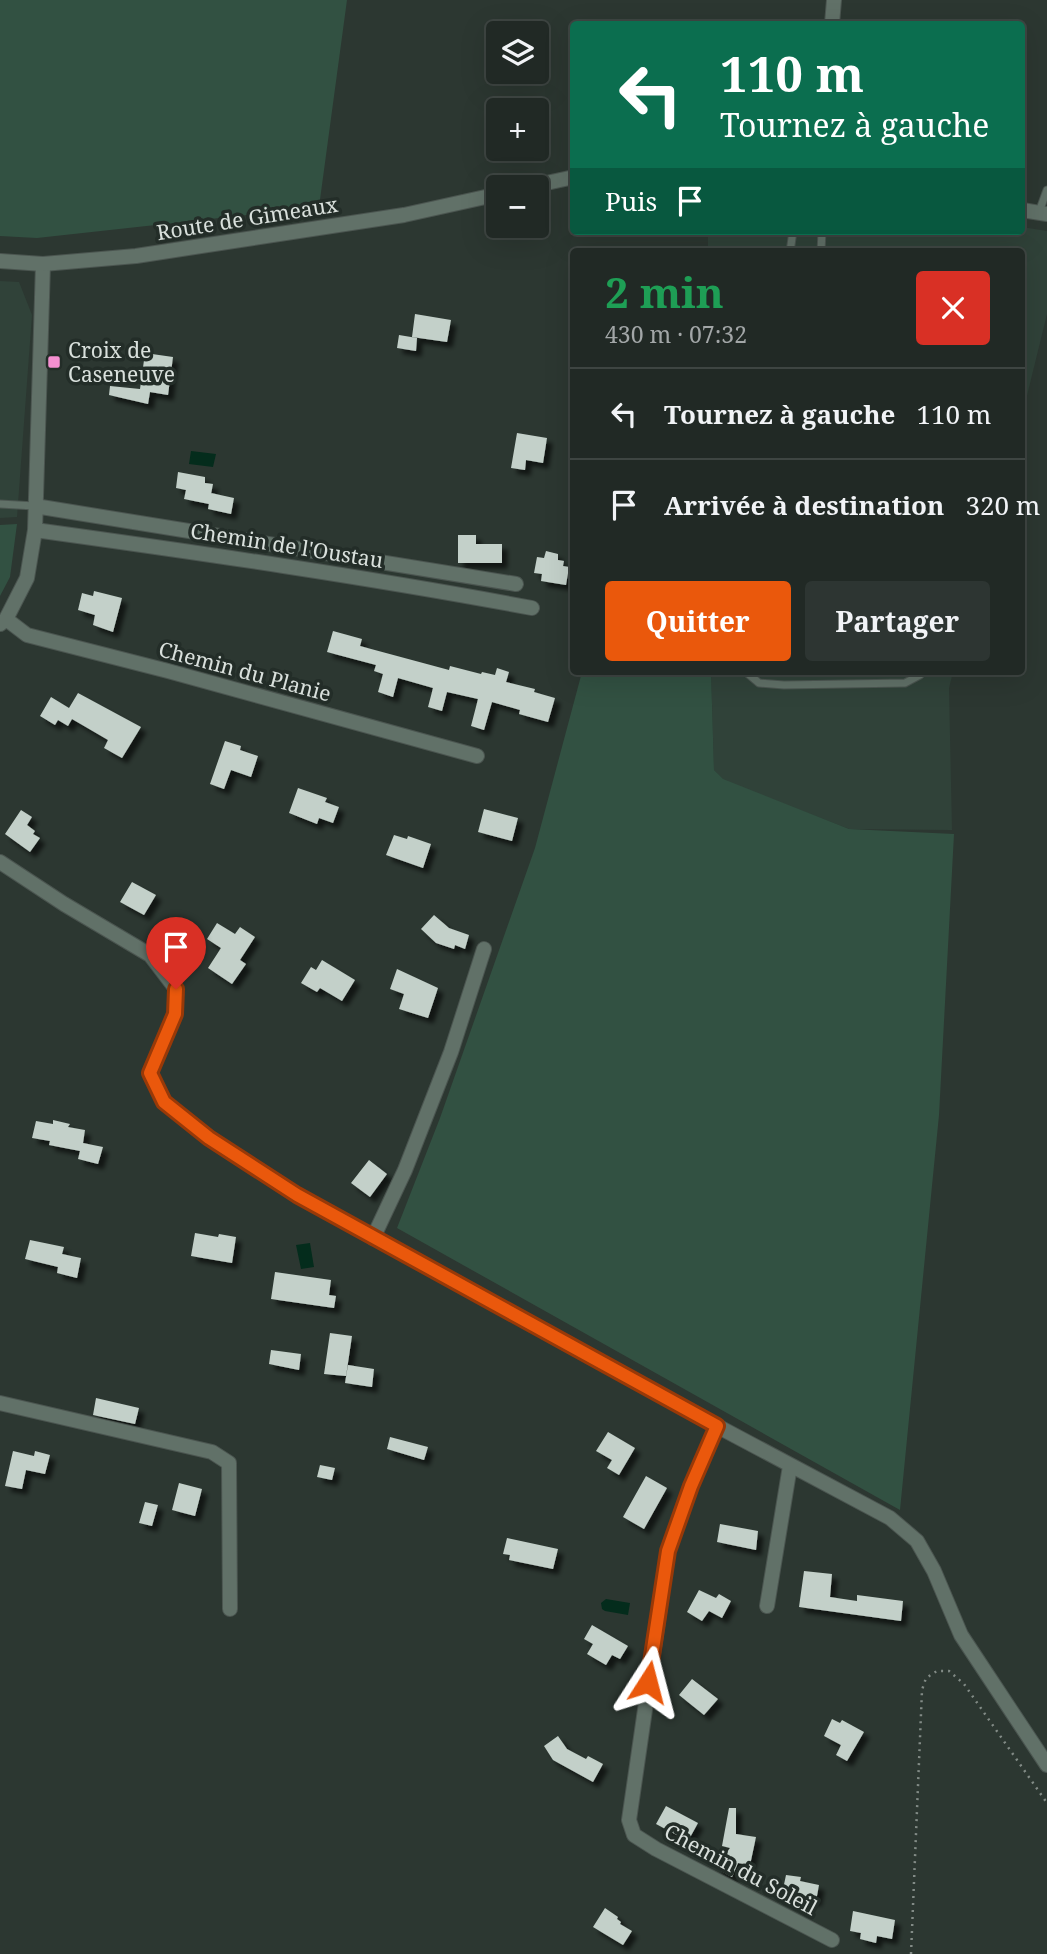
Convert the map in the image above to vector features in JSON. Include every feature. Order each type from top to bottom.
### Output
[{"type":"street","points":[[832,21],[834,0]]},
{"type":"street","points":[[549,182],[570,178]]},
{"type":"street","name":"Route de Gimeaux","points":[[0,261],[43,264],[136,256],[404,215],[486,197]]},
{"type":"street","points":[[1025,210],[1043,213]]},
{"type":"street","points":[[3,622],[27,578],[35,530],[43,264]]},
{"type":"street","points":[[35,506],[516,584]]},
{"type":"street","name":"Chemin de l'Oustau","points":[[35,530],[300,568],[532,608]]},
{"type":"street","name":"Chemin du Planie","points":[[3,622],[27,635],[169,671],[477,756]]},
{"type":"street","points":[[0,862],[150,955],[176,989],[175,1014],[150,1073],[164,1102],[209,1138],[297,1195],[373,1238],[890,1518],[917,1541],[934,1571],[961,1635],[1047,1765]]},
{"type":"street","points":[[373,1238],[405,1170],[451,1052],[484,949]]},
{"type":"street","points":[[0,1403],[212,1452],[229,1463],[230,1609]]},
{"type":"street","name":"Chemin du Soleil","points":[[717,1426],[691,1486],[668,1551],[629,1820],[634,1835],[656,1849],[832,1940]]},
{"type":"street","points":[[767,1606],[790,1466]]},
{"type":"lane","points":[[1043,213],[1047,190]]},
{"type":"lane","points":[[0,504],[35,506]]},
{"type":"lane","points":[[750,675],[759,683],[785,685],[905,683],[920,675]]},
{"type":"path","points":[[911,1954],[922,1689],[926,1678],[937,1671],[950,1671],[964,1684],[1047,1803]]},
{"type":"shaded area","points":[[0,0],[347,0],[319,207],[37,238],[0,236]]},
{"type":"shaded area","points":[[1025,227],[1047,231],[1047,314],[1025,404],[1025,248],[708,248],[708,235],[1025,235]]},
{"type":"shaded area","points":[[0,281],[19,282],[32,315],[17,517],[0,518]]},
{"type":"shaded area","points":[[191,451],[216,454],[213,467],[189,464]]},
{"type":"shaded area","points":[[17,524],[10,577],[0,596],[0,525]]},
{"type":"shaded area","points":[[581,675],[711,675],[714,770],[723,779],[849,829],[954,834],[939,1115],[900,1510],[397,1228],[440,1118],[535,848]]},
{"type":"shaded area","points":[[711,675],[952,675],[949,688],[952,830],[849,829],[723,780],[714,770]]},
{"type":"shaded area","points":[[310,1243],[314,1267],[301,1269],[296,1245]]},
{"type":"shaded area","points":[[606,1599],[630,1603],[628,1615],[602,1609],[601,1603]]},
{"type":"building","points":[[415,314],[451,320],[447,342],[412,337]]},
{"type":"building","points":[[399,335],[417,338],[416,351],[397,348]]},
{"type":"building","points":[[145,353],[173,357],[168,395],[150,392],[148,404],[109,395],[110,386],[140,389]]},
{"type":"building","points":[[517,433],[547,438],[543,463],[526,460],[525,470],[511,468]]},
{"type":"building","points":[[178,472],[205,477],[205,483],[213,484],[209,504],[184,499],[186,490],[176,488]]},
{"type":"building","points":[[211,493],[234,498],[231,514],[208,509]]},
{"type":"building","points":[[458,535],[476,535],[476,544],[502,544],[502,563],[458,563]]},
{"type":"building","points":[[546,551],[558,554],[558,560],[564,561],[563,566],[569,567],[566,585],[541,581],[542,574],[534,573],[537,557],[544,558]]},
{"type":"building","points":[[94,591],[122,598],[113,632],[93,625],[95,615],[78,610],[82,593],[93,596]]},
{"type":"building","points":[[333,631],[362,639],[360,646],[449,670],[450,666],[481,674],[495,675],[497,668],[509,672],[506,682],[535,689],[534,692],[555,698],[548,722],[519,714],[520,710],[492,702],[484,730],[471,726],[478,699],[447,692],[442,711],[428,707],[433,688],[398,678],[393,697],[378,692],[383,674],[374,671],[376,665],[327,652]]},
{"type":"building","points":[[78,693],[141,727],[122,758],[104,748],[108,740],[72,719],[68,726],[58,720],[55,725],[40,716],[51,697],[69,708]]},
{"type":"building","points":[[225,741],[258,756],[251,777],[231,770],[224,789],[210,784]]},
{"type":"building","points":[[298,788],[327,798],[325,802],[339,807],[333,823],[319,818],[317,824],[289,813]]},
{"type":"building","points":[[484,809],[518,818],[512,841],[478,832]]},
{"type":"building","points":[[21,810],[32,817],[27,825],[35,831],[33,834],[40,838],[30,852],[5,834]]},
{"type":"building","points":[[394,835],[407,839],[408,836],[431,844],[423,868],[386,855]]},
{"type":"building","points":[[132,882],[156,895],[144,915],[120,902]]},
{"type":"building","points":[[434,915],[449,928],[469,935],[465,949],[455,945],[454,949],[436,943],[421,929]]},
{"type":"building","points":[[217,923],[235,934],[240,927],[255,937],[240,960],[246,964],[232,984],[208,968],[221,948],[207,939]]},
{"type":"building","points":[[322,960],[355,980],[342,1001],[320,988],[317,992],[301,983],[311,967],[316,970]]},
{"type":"building","points":[[397,969],[438,988],[428,1018],[399,1009],[404,994],[390,989]]},
{"type":"building","points":[[53,1120],[70,1124],[68,1127],[85,1130],[83,1143],[103,1147],[98,1164],[78,1159],[80,1151],[49,1145],[50,1141],[32,1138],[36,1121],[53,1124]]},
{"type":"building","points":[[369,1160],[387,1174],[370,1197],[351,1183]]},
{"type":"building","points":[[195,1233],[236,1237],[232,1263],[191,1256]]},
{"type":"building","points":[[30,1240],[64,1247],[62,1254],[81,1258],[77,1278],[57,1273],[58,1267],[25,1259]]},
{"type":"building","points":[[275,1272],[331,1280],[329,1295],[336,1296],[334,1308],[271,1299]]},
{"type":"building","points":[[330,1333],[352,1336],[346,1376],[324,1374]]},
{"type":"building","points":[[271,1350],[301,1354],[299,1370],[269,1364]]},
{"type":"building","points":[[348,1365],[374,1369],[372,1387],[345,1383]]},
{"type":"building","points":[[96,1398],[139,1408],[135,1424],[93,1415]]},
{"type":"building","points":[[608,1432],[635,1448],[619,1475],[607,1468],[612,1460],[596,1451]]},
{"type":"building","points":[[390,1437],[428,1447],[424,1460],[387,1449]]},
{"type":"building","points":[[13,1451],[34,1456],[35,1451],[50,1455],[45,1474],[26,1470],[22,1489],[5,1486]]},
{"type":"building","points":[[320,1465],[335,1468],[332,1480],[317,1477]]},
{"type":"building","points":[[646,1476],[667,1488],[644,1529],[623,1517]]},
{"type":"building","points":[[179,1483],[202,1489],[195,1516],[172,1510]]},
{"type":"building","points":[[145,1502],[158,1505],[152,1526],[139,1523]]},
{"type":"building","points":[[720,1524],[758,1531],[756,1550],[717,1542]]},
{"type":"building","points":[[507,1538],[558,1549],[553,1569],[509,1560],[510,1555],[503,1554]]},
{"type":"building","points":[[804,1571],[832,1574],[830,1597],[857,1601],[857,1595],[903,1601],[901,1621],[799,1607]]},
{"type":"building","points":[[699,1590],[716,1598],[719,1594],[731,1601],[722,1618],[709,1611],[702,1621],[687,1612]]},
{"type":"building","points":[[592,1625],[628,1646],[620,1659],[612,1655],[606,1665],[587,1654],[593,1644],[584,1639]]},
{"type":"building","points":[[692,1679],[718,1699],[704,1715],[679,1695]]},
{"type":"building","points":[[832,1719],[840,1723],[842,1720],[864,1732],[847,1761],[836,1755],[841,1745],[824,1736]]},
{"type":"building","points":[[558,1736],[567,1749],[603,1764],[593,1782],[553,1760],[544,1746]]},
{"type":"building","points":[[666,1806],[698,1823],[688,1841],[656,1824]]},
{"type":"building","points":[[729,1808],[736,1808],[736,1834],[756,1837],[750,1865],[738,1863],[732,1877],[716,1868],[730,1848],[722,1846]]},
{"type":"building","points":[[786,1875],[801,1877],[800,1881],[819,1885],[816,1901],[782,1894]]},
{"type":"building","points":[[605,1908],[618,1917],[620,1924],[632,1931],[623,1945],[593,1927]]},
{"type":"building","points":[[853,1911],[895,1920],[892,1939],[877,1936],[876,1943],[860,1939],[861,1933],[850,1931]]},
{"type":"place","name":"Croix de Caseneuve","points":[[54,362]]},
{"type":"route","points":[[176,989],[175,1014],[150,1073],[164,1102],[209,1138],[297,1195],[717,1426],[691,1486],[668,1551],[648,1682]]}]
